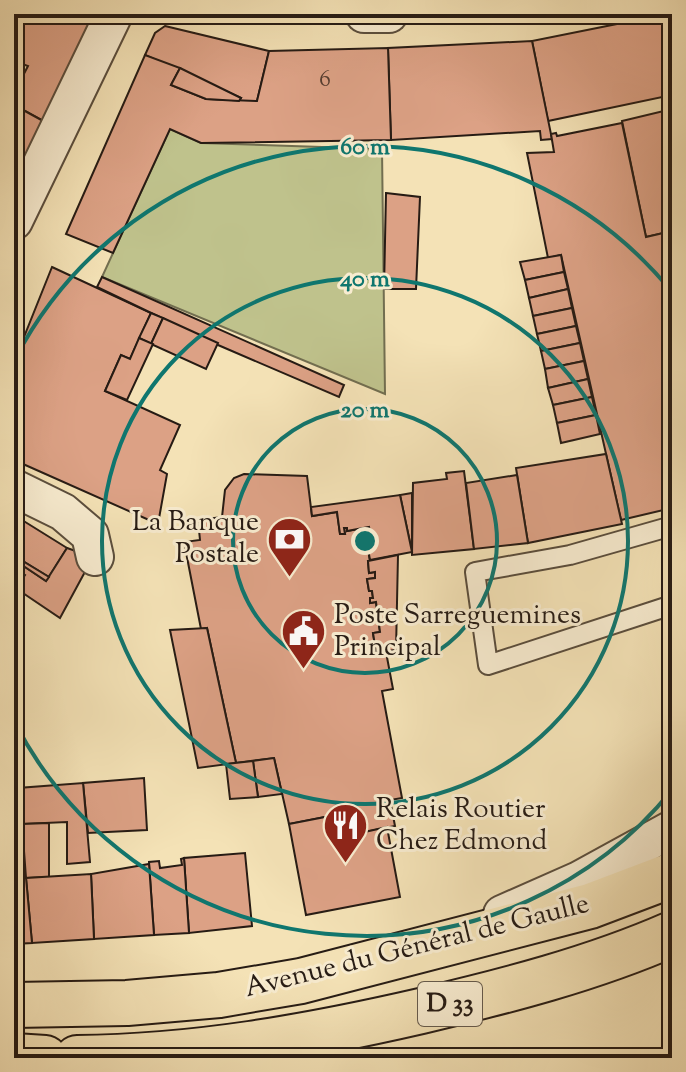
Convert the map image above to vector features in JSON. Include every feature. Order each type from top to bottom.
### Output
[{"type":"main road","name":"Avenue du Général de Gaulle","points":[[14,1005],[127,1003],[219,995],[301,981],[590,906],[672,875]]},
{"type":"main road","name":"Avenue du Général de Gaulle","points":[[77,1058],[223,1054],[484,996],[629,953],[672,934]]},
{"type":"main road","points":[[14,1056],[45,1058]]},
{"type":"street","points":[[14,221],[114,14]]},
{"type":"street","points":[[364,14],[389,14]]},
{"type":"street","points":[[14,488],[63,512],[90,535],[95,557]]},
{"type":"street","points":[[408,955],[579,880],[672,829]]},
{"type":"lane","points":[[672,526],[570,555],[475,572],[488,665],[672,605]]},
{"type":"green space","points":[[170,129],[201,143],[382,149],[385,394],[102,277]]},
{"type":"building","points":[[18,14],[92,14],[93,18],[45,122],[14,105],[14,93],[28,66],[14,61],[14,22]]},
{"type":"building","points":[[667,14],[672,37],[672,95],[548,121],[532,41]]},
{"type":"building","points":[[165,26],[269,51],[257,101],[239,101],[241,98],[145,55],[155,33]]},
{"type":"building","points":[[532,41],[552,139],[541,140],[540,131],[391,140],[388,48]]},
{"type":"building","points":[[388,48],[391,140],[201,143],[170,129],[113,253],[66,234],[145,55],[180,68],[171,85],[206,99],[257,101],[269,51]]},
{"type":"building","points":[[180,68],[241,98],[239,101],[206,99],[171,85]]},
{"type":"building","points":[[14,105],[45,122],[14,179]]},
{"type":"building","points":[[672,109],[672,231],[646,237],[622,121]]},
{"type":"building","points":[[622,123],[646,237],[672,231],[672,508],[621,520],[561,255],[548,258],[527,153],[554,152],[551,134],[556,133],[557,136]]},
{"type":"building","points":[[386,193],[420,197],[416,289],[384,289]]},
{"type":"building","points":[[561,255],[564,272],[525,280],[520,262]]},
{"type":"building","points":[[52,267],[151,313],[130,359],[121,355],[105,391],[180,425],[160,470],[167,474],[158,524],[14,460],[14,362]]},
{"type":"building","points":[[564,272],[568,289],[529,298],[525,280]]},
{"type":"building","points":[[102,277],[344,385],[339,397],[218,345],[97,287]]},
{"type":"building","points":[[568,289],[572,308],[533,316],[529,298]]},
{"type":"building","points":[[572,308],[576,326],[537,334],[533,316]]},
{"type":"building","points":[[151,313],[163,318],[151,344],[139,338]]},
{"type":"building","points":[[163,318],[218,343],[206,369],[151,344]]},
{"type":"building","points":[[576,326],[580,343],[541,351],[537,334]]},
{"type":"building","points":[[139,338],[153,344],[127,400],[105,391],[121,355],[130,359]]},
{"type":"building","points":[[580,343],[584,361],[545,369],[541,351]]},
{"type":"building","points":[[584,361],[588,379],[548,388],[545,369]]},
{"type":"building","points":[[588,379],[592,397],[553,405],[548,388]]},
{"type":"building","points":[[592,397],[596,415],[557,423],[553,405]]},
{"type":"building","points":[[596,415],[600,434],[561,443],[557,423]]},
{"type":"building","points":[[606,454],[622,524],[528,543],[516,468]]},
{"type":"building","points":[[464,471],[474,549],[412,555],[413,483],[447,479],[446,473]]},
{"type":"building","name":"Poste Sarreguemines Principal","points":[[244,474],[307,476],[312,516],[337,512],[340,534],[345,534],[344,528],[347,531],[369,527],[374,548],[368,549],[369,573],[375,572],[375,578],[367,579],[373,598],[370,598],[370,603],[376,602],[380,632],[373,633],[376,652],[386,652],[393,689],[382,691],[402,798],[390,800],[395,826],[360,833],[356,811],[289,824],[274,758],[236,763],[207,628],[201,629],[184,542],[200,540],[198,520],[222,517],[225,490],[234,478]]},
{"type":"building","points":[[517,475],[528,543],[474,549],[466,483]]},
{"type":"building","points":[[412,493],[412,552],[400,495]]},
{"type":"building","points":[[400,495],[412,552],[370,560],[368,549],[374,548],[369,527],[347,531],[344,528],[345,534],[340,534],[337,512],[312,516],[311,507]]},
{"type":"building","points":[[14,515],[67,548],[49,577],[21,560],[16,569],[25,575],[19,584],[14,581]]},
{"type":"building","points":[[67,548],[93,557],[60,618],[14,587],[14,581],[19,584],[25,575],[16,569],[19,563],[46,581]]},
{"type":"building","points":[[398,555],[396,650],[376,652],[373,633],[380,632],[376,602],[370,603],[370,598],[373,598],[367,579],[375,578],[375,572],[369,573],[368,561]]},
{"type":"building","points":[[21,560],[49,577],[46,581],[19,563]]},
{"type":"building","points":[[207,628],[236,763],[198,768],[170,630]]},
{"type":"building","points":[[274,758],[282,794],[258,797],[253,761]]},
{"type":"building","points":[[253,761],[258,797],[230,799],[226,764]]},
{"type":"building","points":[[144,778],[147,830],[88,833],[83,783]]},
{"type":"building","points":[[83,783],[90,862],[67,864],[67,822],[22,824],[18,788]]},
{"type":"building","name":"Relais Routier Chez Edmond","points":[[356,811],[360,833],[387,827],[400,897],[306,915],[289,824]]},
{"type":"building","points":[[49,823],[49,877],[26,878],[22,824]]},
{"type":"building","points":[[245,853],[252,926],[189,933],[184,858]]},
{"type":"building","points":[[184,858],[189,933],[154,935],[149,862],[159,861],[160,868],[182,865],[181,859]]},
{"type":"building","points":[[149,864],[154,935],[94,939],[91,874]]},
{"type":"building","points":[[91,874],[94,939],[32,943],[26,878]]},
{"type":"building","points":[[14,878],[26,878],[32,943],[14,944]]},
{"type":"place","name":"La Banque Postale","points":[[290,578]]},
{"type":"place","name":"Poste Sarreguemines Principal","points":[[303,671]]},
{"type":"place","name":"Relais Routier Chez Edmond","points":[[345,865]]}]
